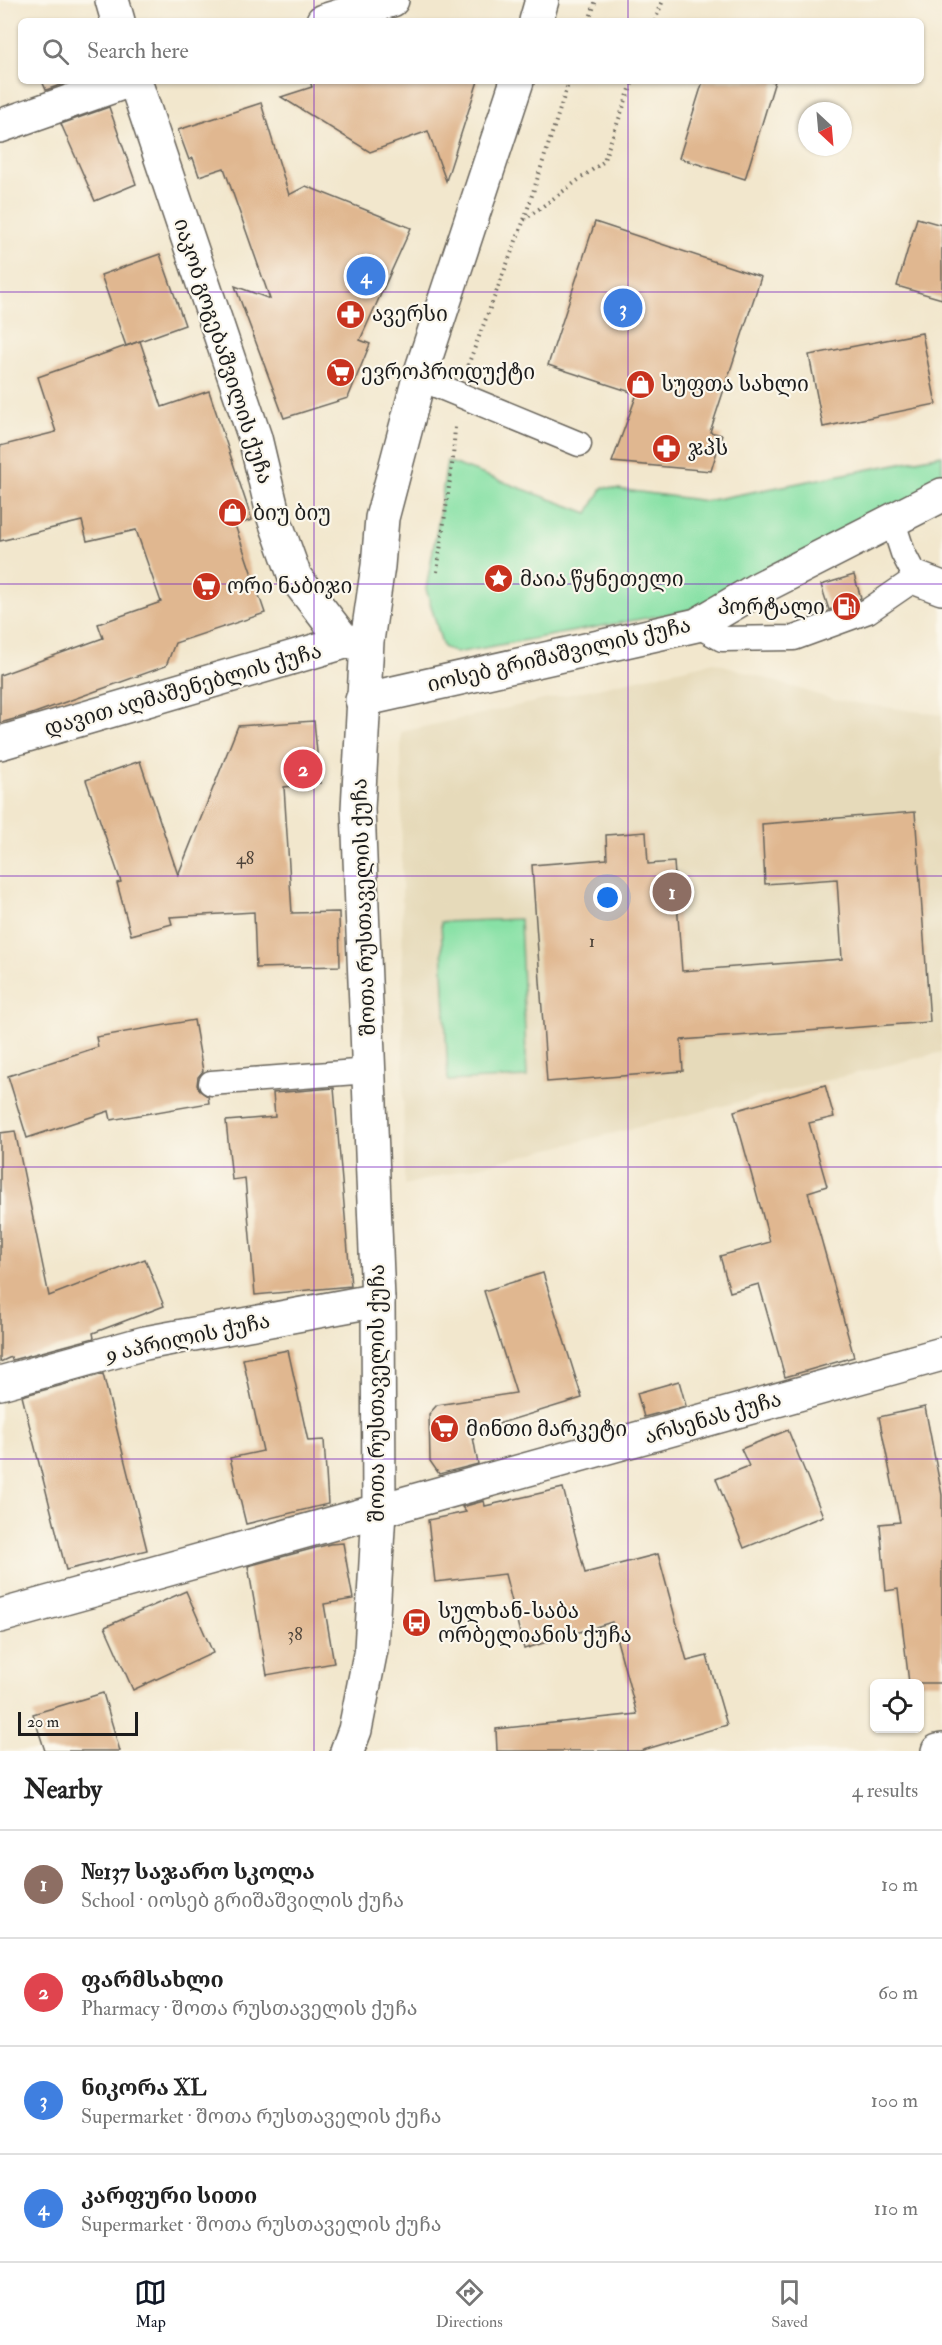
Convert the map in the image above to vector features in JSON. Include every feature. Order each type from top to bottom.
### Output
[{"type":"street","points":[[112,0],[117,18]]},
{"type":"street","points":[[333,18],[392,0]]},
{"type":"street","points":[[537,18],[542,0]]},
{"type":"street","points":[[0,126],[119,84]]},
{"type":"street","name":"იაკობ გოგებაშვილის ქუჩა","points":[[136,84],[255,438],[274,518],[295,577],[356,642]]},
{"type":"street","name":"შოთა რუსთაველის ქუჩა","points":[[347,1751],[355,1730],[371,1649],[379,1511],[378,1300],[358,809],[362,700],[356,642],[378,566],[382,518],[419,378],[516,84]]},
{"type":"street","name":"იოსებ გრიშაშვილის ქუჩა","points":[[362,700],[697,625],[758,589],[942,495]]},
{"type":"street","name":"დავით აღმაშენებლის ქუჩა","points":[[0,743],[356,642]]},
{"type":"street","name":"9 აპრილის ქუჩა","points":[[0,1383],[145,1343],[378,1300]]},
{"type":"street","name":"არსენას ქუჩა","points":[[379,1511],[942,1354]]},
{"type":"street","points":[[0,1616],[379,1511]]},
{"type":"lane","points":[[419,378],[579,444]]},
{"type":"lane","points":[[697,625],[722,639],[794,638],[868,611],[929,583],[903,553],[892,519]]},
{"type":"lane","points":[[211,1083],[369,1071]]},
{"type":"path","points":[[590,18],[596,0]]},
{"type":"path","points":[[656,18],[663,0]]},
{"type":"path","points":[[437,572],[453,458],[457,394],[524,220],[568,84]]},
{"type":"path","points":[[524,220],[603,162],[632,84]]},
{"type":"shaded area","points":[[714,662],[834,700],[942,715],[942,1052],[404,1185],[401,732]]},
{"type":"green space","points":[[942,455],[942,485],[690,610],[456,653],[443,647],[426,589],[447,461],[588,513],[603,487],[706,501]]},
{"type":"green space","points":[[520,919],[527,1077],[448,1081],[441,922]]},
{"type":"building","points":[[43,84],[63,84],[46,90]]},
{"type":"building","points":[[311,84],[477,84],[446,181],[428,131],[370,152],[281,97],[312,87]]},
{"type":"building","points":[[702,84],[774,84],[745,179],[679,158]]},
{"type":"building","points":[[261,103],[289,195],[306,186],[411,228],[360,340],[370,344],[348,398],[284,418],[235,286],[270,299],[224,168],[199,176],[193,158],[189,160],[178,130]]},
{"type":"building","points":[[109,107],[136,184],[95,201],[61,124]]},
{"type":"building","points":[[917,218],[942,225],[942,299],[897,286]]},
{"type":"building","points":[[595,222],[761,277],[710,432],[722,435],[711,471],[612,462],[637,394],[548,365]]},
{"type":"building","points":[[160,254],[185,325],[126,346],[101,275]]},
{"type":"building","points":[[922,333],[936,404],[823,427],[809,355]]},
{"type":"building","points":[[140,341],[162,407],[209,391],[252,520],[235,525],[265,613],[175,643],[166,666],[32,714],[0,723],[0,675],[103,638],[98,624],[161,602],[136,530],[87,541],[82,521],[0,541],[0,446],[56,432],[38,377]]},
{"type":"building","points":[[854,575],[861,598],[829,610],[821,585]]},
{"type":"building","points":[[314,721],[320,783],[284,787],[292,913],[339,912],[340,966],[256,968],[254,912],[170,917],[172,924],[131,935],[117,883],[121,882],[86,780],[140,761],[178,875],[238,726]]},
{"type":"building","points":[[915,812],[930,1022],[681,1040],[683,1071],[547,1082],[532,865],[607,859],[606,835],[646,832],[648,864],[674,862],[682,971],[842,959],[837,879],[765,884],[762,824]]},
{"type":"building","points":[[194,1020],[203,1071],[198,1077],[197,1085],[200,1091],[208,1096],[209,1103],[111,1120],[109,1111],[27,1138],[8,1076],[98,1047],[96,1037]]},
{"type":"building","points":[[825,1085],[834,1117],[809,1123],[827,1186],[808,1192],[854,1357],[785,1377],[759,1284],[730,1292],[720,1256],[770,1242],[734,1111]]},
{"type":"building","points":[[334,1088],[351,1286],[255,1295],[245,1178],[232,1180],[226,1121],[275,1117],[273,1093]]},
{"type":"building","points":[[15,1131],[49,1296],[145,1259],[164,1306],[93,1333],[94,1338],[12,1360],[11,1357],[0,1362],[0,1133]]},
{"type":"building","points":[[543,1273],[582,1398],[472,1432],[478,1464],[439,1474],[430,1461],[429,1414],[437,1405],[516,1393],[484,1291]]},
{"type":"building","points":[[288,1350],[308,1441],[324,1440],[328,1504],[246,1524],[230,1458],[263,1451],[243,1359]]},
{"type":"building","points":[[103,1374],[147,1550],[66,1570],[22,1396]]},
{"type":"building","points":[[679,1381],[686,1406],[644,1417],[637,1393]]},
{"type":"building","points":[[925,1407],[942,1495],[942,1683],[924,1683],[924,1679],[909,1679],[898,1589],[886,1591],[880,1524],[900,1522],[879,1417]]},
{"type":"building","points":[[788,1430],[823,1516],[744,1548],[716,1479],[749,1466],[741,1449]]},
{"type":"building","points":[[563,1488],[585,1573],[658,1554],[687,1661],[707,1656],[727,1725],[640,1751],[497,1751],[496,1729],[637,1714],[612,1622],[524,1649],[505,1574],[435,1582],[428,1520],[466,1512],[462,1507],[484,1501],[485,1506]]},
{"type":"building","points":[[343,1543],[353,1599],[324,1604],[334,1663],[267,1675],[248,1566],[330,1544]]},
{"type":"building","points":[[186,1591],[213,1653],[133,1690],[105,1627]]},
{"type":"building","points":[[103,1693],[120,1751],[45,1751],[33,1714]]},
{"type":"place","name":"კარფური სითი","points":[[366,276]]},
{"type":"place","name":"ნიკორა XL","points":[[623,308]]},
{"type":"place","name":"ავერსი","points":[[351,314]]},
{"type":"place","name":"ევროპროდუქტი","points":[[340,372]]},
{"type":"place","name":"სუფთა სახლი","points":[[640,384]]},
{"type":"place","name":"ჯპს","points":[[667,448]]},
{"type":"place","name":"ბიუ ბიუ","points":[[232,513]]},
{"type":"place","name":"მაია წყნეთელი","points":[[499,579]]},
{"type":"place","name":"ორი ნაბიჯი","points":[[206,586]]},
{"type":"place","name":"პორტალი","points":[[846,607]]},
{"type":"place","name":"ფარმსახლი","points":[[303,769]]},
{"type":"place","name":"№137 საჯარო სკოლა","points":[[672,892]]},
{"type":"place","name":"მინთი მარკეტი","points":[[445,1429]]},
{"type":"place","name":"სულხან-საბა ორბელიანის ქუჩა","points":[[417,1623]]}]
